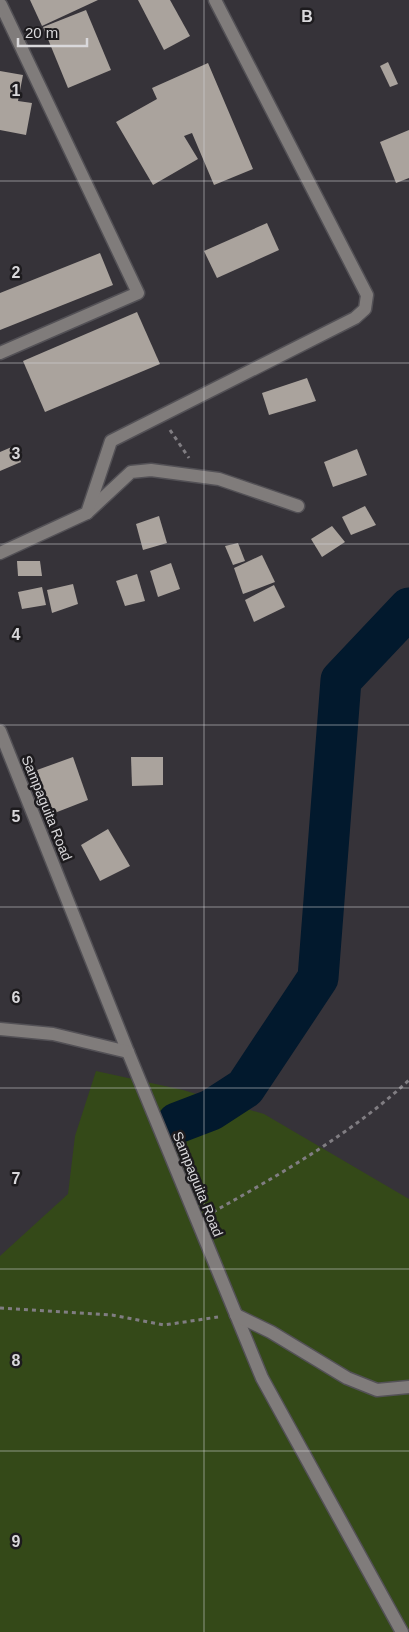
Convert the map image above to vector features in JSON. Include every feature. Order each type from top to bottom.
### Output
[{"type":"street","points":[[87,513],[111,441],[355,318],[365,309],[367,295],[215,0]]},
{"type":"street","points":[[0,6],[2,5],[138,293],[0,353]]},
{"type":"street","points":[[0,553],[87,513],[131,472],[151,470],[201,475],[219,479],[298,506]]},
{"type":"street","name":"Sampaguita Road","points":[[0,731],[3,750],[262,1378],[402,1632]]},
{"type":"street","points":[[0,1029],[52,1034],[128,1052]]},
{"type":"street","points":[[236,1315],[271,1332],[354,1381],[377,1390],[409,1387]]},
{"type":"path","points":[[160,416],[201,475]]},
{"type":"path","points":[[197,1221],[310,1154],[370,1112],[409,1080]]},
{"type":"path","points":[[0,1308],[112,1315],[164,1325],[236,1315]]},
{"type":"green space","points":[[96,1071],[183,1090],[264,1114],[409,1199],[409,1632],[0,1632],[0,1256],[68,1194],[75,1136]]},
{"type":"building","points":[[30,0],[98,0],[42,26]]},
{"type":"building","points":[[138,0],[170,0],[190,36],[164,50]]},
{"type":"building","points":[[86,10],[111,70],[68,88],[43,27]]},
{"type":"building","points":[[388,62],[398,84],[390,87],[380,66]]},
{"type":"building","points":[[208,63],[253,169],[214,185],[192,133],[184,136],[198,159],[153,185],[116,122],[157,99],[152,88]]},
{"type":"building","points":[[0,71],[23,75],[18,101],[32,103],[26,135],[0,130]]},
{"type":"building","points":[[409,130],[409,178],[396,183],[380,142]]},
{"type":"building","points":[[267,223],[279,250],[217,278],[204,251]]},
{"type":"building","points":[[100,253],[113,285],[0,330],[0,293]]},
{"type":"building","points":[[137,312],[160,364],[45,412],[23,361]]},
{"type":"building","points":[[307,378],[316,401],[269,415],[262,393]]},
{"type":"building","points":[[14,446],[21,462],[0,471],[0,452]]},
{"type":"building","points":[[357,449],[367,475],[333,487],[324,462]]},
{"type":"building","points":[[365,506],[376,525],[351,535],[342,517]]},
{"type":"building","points":[[159,516],[167,543],[143,550],[136,524]]},
{"type":"building","points":[[332,526],[345,542],[322,557],[311,539]]},
{"type":"building","points":[[238,543],[245,561],[233,565],[225,546]]},
{"type":"building","points":[[262,555],[275,582],[243,594],[234,568]]},
{"type":"building","points":[[17,561],[40,561],[42,576],[18,576]]},
{"type":"building","points":[[171,563],[180,589],[158,597],[150,571]]},
{"type":"building","points":[[137,574],[145,601],[125,606],[116,581]]},
{"type":"building","points":[[73,584],[78,604],[52,613],[47,590]]},
{"type":"building","points":[[274,585],[285,607],[254,622],[245,600]]},
{"type":"building","points":[[42,587],[46,605],[22,609],[18,592]]},
{"type":"building","points":[[73,757],[88,800],[52,814],[37,770]]},
{"type":"building","points":[[131,757],[163,757],[163,785],[132,786]]},
{"type":"building","points":[[108,829],[130,866],[100,881],[81,845]]},
{"type":"waterway","points":[[177,1123],[211,1110],[245,1088],[318,978],[341,680],[409,608]]}]
